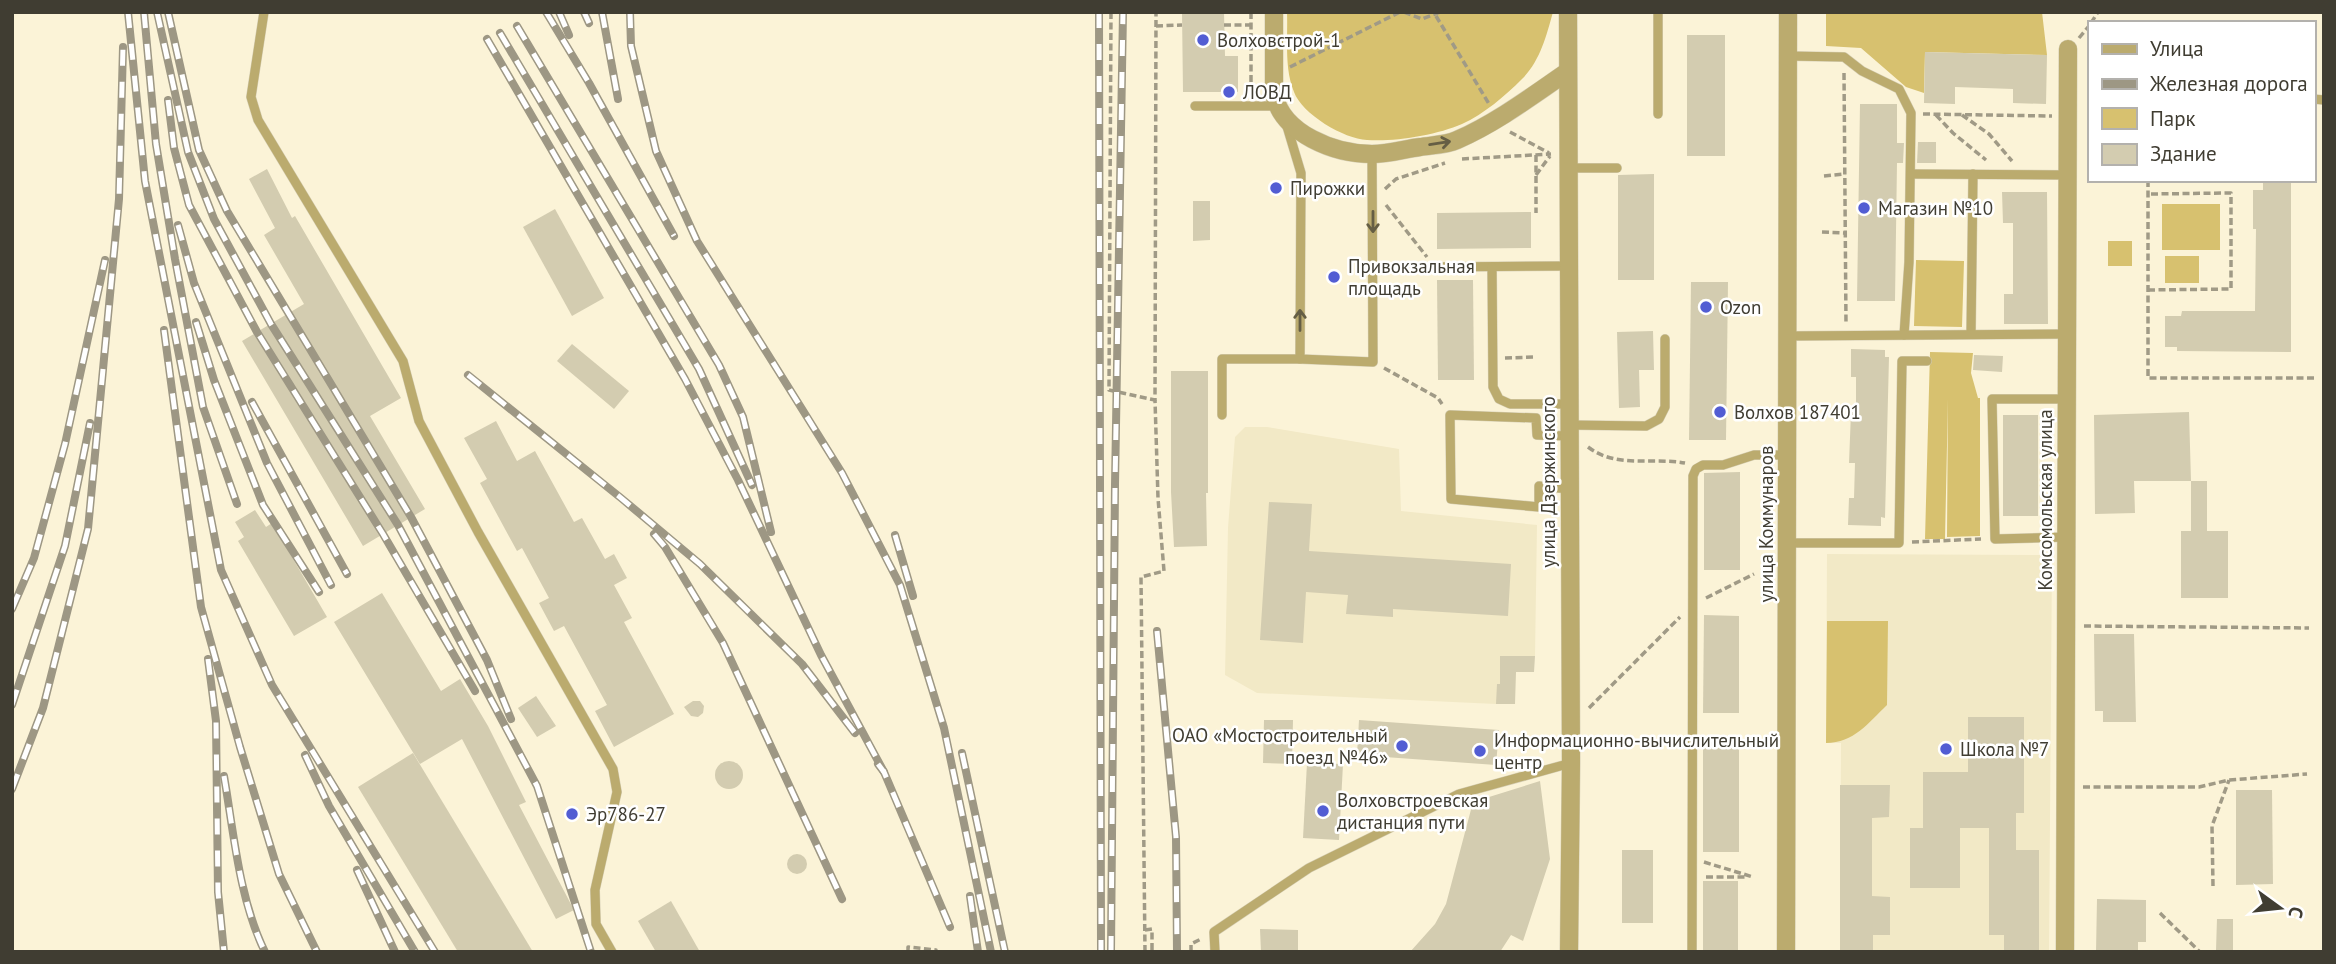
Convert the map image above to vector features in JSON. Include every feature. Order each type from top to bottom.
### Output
[{"type":"street","points":[[1273,12],[1274,68],[1281,112],[1315,141],[1342,150],[1372,154],[1455,141],[1497,118],[1567,72]]},
{"type":"street","name":"улица Дзержинского","points":[[1568,12],[1569,952]]},
{"type":"street","name":"улица Коммунаров","points":[[1786,952],[1788,12]]},
{"type":"street","name":"Комсомольская улица","points":[[2064,952],[2068,49]]},
{"type":"lane","points":[[264,12],[251,97],[258,120],[403,362],[419,421],[478,532],[613,769],[617,792],[594,890],[596,923],[612,952]]},
{"type":"lane","points":[[1658,12],[1658,114]]},
{"type":"lane","points":[[1788,56],[1844,57],[1861,71],[1899,89],[1911,113],[1904,335]]},
{"type":"lane","points":[[1195,106],[1251,106],[1281,112],[1301,173],[1300,359]]},
{"type":"lane","points":[[1222,415],[1222,359],[1373,362],[1375,191],[1372,154]]},
{"type":"lane","points":[[1568,168],[1617,168]]},
{"type":"lane","points":[[1911,174],[2068,175]]},
{"type":"lane","points":[[1972,334],[1973,174]]},
{"type":"lane","points":[[1434,267],[1568,266]]},
{"type":"lane","points":[[1492,267],[1493,387],[1499,399],[1510,404],[1568,404]]},
{"type":"lane","points":[[1787,336],[2067,334]]},
{"type":"lane","points":[[1569,489],[1539,486],[1539,506],[1451,499],[1450,415],[1536,418],[1537,435],[1646,426],[1659,419],[1665,407],[1665,339]]},
{"type":"lane","points":[[1787,542],[1899,543],[1902,361],[1927,361]]},
{"type":"lane","points":[[2066,537],[1995,538],[1992,399],[2067,399]]},
{"type":"lane","points":[[1692,952],[1693,476],[1696,469],[1703,465],[1723,465],[1754,455],[1787,455]]},
{"type":"lane","points":[[1215,952],[1214,932],[1309,868],[1459,794],[1570,763]]},
{"type":"path","points":[[1111,12],[1109,390],[1155,400]]},
{"type":"path","points":[[1145,952],[1141,577],[1164,570],[1155,400],[1156,12]]},
{"type":"path","points":[[1251,12],[1251,106]]},
{"type":"path","points":[[1274,68],[1288,68],[1402,12],[1422,19],[1438,14],[1490,107]]},
{"type":"path","points":[[1156,26],[1182,25]]},
{"type":"path","points":[[1224,25],[1251,25]]},
{"type":"path","points":[[1844,57],[1846,335]]},
{"type":"path","points":[[1911,113],[2068,116]]},
{"type":"path","points":[[1936,115],[1976,154],[2009,174]]},
{"type":"path","points":[[1962,115],[1989,134],[2022,175]]},
{"type":"path","points":[[1503,128],[1551,154]]},
{"type":"path","points":[[1458,159],[1551,154]]},
{"type":"path","points":[[1536,175],[1551,154]]},
{"type":"path","points":[[1536,155],[1536,213]]},
{"type":"path","points":[[1434,267],[1375,191],[1396,179],[1445,163]]},
{"type":"path","points":[[1824,176],[1845,174]]},
{"type":"path","points":[[2148,182],[2148,378],[2315,378]]},
{"type":"path","points":[[2148,194],[2231,193],[2231,289],[2148,290]]},
{"type":"path","points":[[1822,233],[1845,233]]},
{"type":"path","points":[[1493,358],[1536,357]]},
{"type":"path","points":[[1373,362],[1438,398],[1450,415]]},
{"type":"path","points":[[1587,446],[1598,455],[1612,460],[1673,461],[1686,463],[1696,469]]},
{"type":"path","points":[[1899,543],[1995,538]]},
{"type":"path","points":[[1589,708],[1693,604],[1754,574]]},
{"type":"path","points":[[2066,626],[2309,628]]},
{"type":"path","points":[[1693,744],[1753,744]]},
{"type":"path","points":[[2065,789],[2095,786],[2199,787],[2229,780],[2307,774]]},
{"type":"path","points":[[2213,886],[2212,826],[2229,780]]},
{"type":"path","points":[[1692,858],[1753,877],[1692,877]]},
{"type":"path","points":[[2160,913],[2200,952]]},
{"type":"path","points":[[1145,930],[1152,929],[1152,952]]},
{"type":"path","points":[[1191,944],[1191,952]]},
{"type":"path","points":[[908,952],[908,947],[936,952]]},
{"type":"shaded area","points":[[1245,427],[1267,427],[1399,449],[1401,511],[1537,525],[1535,656],[1516,657],[1514,703],[1257,693],[1225,675],[1228,528],[1235,437]]},
{"type":"shaded area","name":"Школа №7","points":[[1827,554],[2052,555],[2049,952],[1840,952],[1841,743],[1826,743]]},
{"type":"green space","points":[[1287,12],[1553,12],[1542,48],[1528,72],[1486,110],[1462,124],[1441,131],[1403,139],[1367,140],[1347,135],[1325,124],[1298,100],[1289,73]]},
{"type":"green space","points":[[1826,12],[2042,12],[2047,55],[1925,52],[1924,93],[1906,87],[1861,48],[1826,46]]},
{"type":"green space","points":[[2162,204],[2220,204],[2220,250],[2162,250]]},
{"type":"green space","points":[[2108,241],[2132,241],[2132,266],[2108,266]]},
{"type":"green space","points":[[2165,256],[2199,256],[2199,283],[2165,283]]},
{"type":"green space","points":[[1916,260],[1964,261],[1962,327],[1914,326]]},
{"type":"green space","points":[[1930,352],[1973,353],[1971,373],[1980,398],[1980,536],[1947,537],[1948,399],[1945,539],[1925,539]]},
{"type":"green space","points":[[1827,621],[1888,621],[1887,705],[1853,736],[1826,743]]},
{"type":"building","name":"Волховстрой-1","points":[[1182,12],[1224,12],[1225,56],[1238,56],[1238,92],[1183,92]]},
{"type":"building","points":[[1687,35],[1725,35],[1725,156],[1687,156]]},
{"type":"building","points":[[1925,52],[2047,55],[2046,104],[2013,103],[2013,89],[1955,87],[1955,104],[1924,103]]},
{"type":"building","points":[[1860,104],[1897,104],[1897,143],[1904,143],[1903,163],[1897,163],[1895,301],[1857,301]]},
{"type":"building","points":[[1918,142],[1936,142],[1936,163],[1917,163]]},
{"type":"building","points":[[267,169],[292,218],[295,216],[401,398],[370,416],[425,509],[363,546],[242,341],[304,304],[264,235],[275,228],[249,179]]},
{"type":"building","points":[[1654,174],[1654,280],[1618,280],[1618,175]]},
{"type":"building","points":[[2263,182],[2291,182],[2291,352],[2177,351],[2177,347],[2165,347],[2165,316],[2181,316],[2182,311],[2255,311],[2256,229],[2253,229],[2253,190],[2263,190]]},
{"type":"building","points":[[2002,192],[2047,192],[2048,324],[2004,324],[2004,294],[2013,294],[2013,223],[2003,223]]},
{"type":"building","points":[[1193,201],[1210,201],[1210,240],[1193,241]]},
{"type":"building","points":[[555,209],[604,298],[572,316],[523,227]]},
{"type":"building","points":[[1531,212],[1531,248],[1437,249],[1437,213]]},
{"type":"building","points":[[1437,280],[1473,280],[1474,380],[1438,380]]},
{"type":"building","points":[[1691,282],[1728,282],[1726,440],[1689,440]]},
{"type":"building","points":[[1653,331],[1654,370],[1639,370],[1640,407],[1619,408],[1617,332]]},
{"type":"building","points":[[572,344],[629,391],[614,409],[557,361]]},
{"type":"building","points":[[1851,349],[1885,350],[1885,357],[1889,357],[1885,518],[1881,517],[1881,526],[1848,525],[1849,498],[1854,498],[1855,463],[1849,463],[1851,412],[1856,412],[1856,377],[1851,377]]},
{"type":"building","points":[[1974,355],[2003,356],[2002,372],[1973,370]]},
{"type":"building","points":[[1171,371],[1208,371],[1207,546],[1174,547]]},
{"type":"building","points":[[2189,412],[2191,481],[2134,481],[2135,513],[2095,514],[2094,415]]},
{"type":"building","points":[[2003,415],[2038,415],[2038,516],[2003,516]]},
{"type":"building","points":[[496,421],[517,461],[535,451],[574,522],[582,518],[605,559],[614,554],[627,578],[614,585],[632,618],[624,622],[674,714],[614,747],[595,711],[607,705],[564,626],[554,631],[539,603],[549,598],[522,548],[517,551],[480,483],[487,479],[464,438]]},
{"type":"building","points":[[1740,472],[1740,570],[1704,570],[1704,473]]},
{"type":"building","points":[[2191,481],[2207,481],[2207,531],[2228,531],[2228,598],[2181,598],[2181,531],[2191,531]]},
{"type":"building","points":[[1269,502],[1312,504],[1309,551],[1511,564],[1508,616],[1393,609],[1393,617],[1346,614],[1348,595],[1306,592],[1303,643],[1260,640]]},
{"type":"building","points":[[255,510],[266,527],[272,523],[327,617],[294,636],[238,541],[244,537],[235,522]]},
{"type":"building","points":[[382,593],[441,691],[460,679],[488,726],[526,802],[519,805],[574,910],[556,919],[462,739],[420,764],[334,622]]},
{"type":"building","points":[[1704,615],[1739,616],[1739,713],[1703,713]]},
{"type":"building","points":[[2094,634],[2134,634],[2136,722],[2103,722],[2103,711],[2095,711]]},
{"type":"building","points":[[1500,656],[1535,656],[1534,672],[1516,672],[1515,704],[1496,704],[1497,684],[1500,684]]},
{"type":"building","points":[[536,696],[556,726],[537,737],[518,708]]},
{"type":"building","points":[[693,701],[700,701],[704,706],[703,713],[698,717],[691,716],[684,707]]},
{"type":"building","points":[[1968,717],[2024,717],[2024,813],[2016,813],[2016,850],[2039,850],[2039,952],[2004,952],[2004,935],[1989,935],[1989,828],[1960,828],[1960,888],[1910,888],[1910,828],[1923,828],[1923,772],[1968,772]]},
{"type":"building","points":[[1264,720],[1293,720],[1292,764],[1263,763]]},
{"type":"building","points":[[1359,720],[1499,730],[1496,765],[1357,755]]},
{"type":"building","points":[[1703,748],[1739,748],[1739,852],[1703,852]]},
{"type":"building","points":[[413,753],[533,952],[458,952],[358,787]]},
{"type":"building","points":[[729,761],[739,765],[743,775],[739,785],[729,789],[719,785],[715,775],[719,765]]},
{"type":"building","points":[[1307,763],[1343,764],[1339,840],[1303,838]]},
{"type":"building","points":[[1540,781],[1550,859],[1523,941],[1511,935],[1500,952],[1410,952],[1435,924],[1446,904],[1473,802]]},
{"type":"building","points":[[1840,785],[1890,785],[1889,817],[1872,818],[1872,896],[1890,897],[1890,935],[1873,935],[1873,952],[1840,952]]},
{"type":"building","points":[[2236,790],[2272,790],[2273,884],[2236,885]]},
{"type":"building","points":[[1622,850],[1653,850],[1653,923],[1622,923]]},
{"type":"building","points":[[797,854],[804,857],[807,864],[804,871],[797,874],[790,871],[787,864],[790,857]]},
{"type":"building","points":[[1703,881],[1738,881],[1738,952],[1703,952]]},
{"type":"building","points":[[2097,899],[2146,900],[2146,942],[2138,942],[2138,952],[2096,952]]},
{"type":"building","points":[[671,901],[700,952],[656,952],[638,921]]},
{"type":"building","points":[[2217,919],[2233,919],[2233,950],[2216,950]]},
{"type":"building","points":[[1260,929],[1298,930],[1298,952],[1261,952]]},
{"type":"railway","points":[[128,12],[145,181],[221,570],[272,685],[435,952]]},
{"type":"railway","points":[[144,12],[156,144],[175,259],[203,407],[237,504]]},
{"type":"railway","points":[[157,12],[188,152],[214,219],[271,324],[398,525],[537,786],[591,952]]},
{"type":"railway","points":[[168,12],[199,150],[227,211],[411,517],[487,660],[511,719]]},
{"type":"railway","points":[[546,12],[589,83],[674,236]]},
{"type":"railway","points":[[559,12],[569,35]]},
{"type":"railway","points":[[584,12],[589,23]]},
{"type":"railway","points":[[602,12],[618,99]]},
{"type":"railway","points":[[630,12],[631,46],[656,151],[697,241],[842,473],[900,585],[944,728],[991,952]]},
{"type":"railway","points":[[1099,12],[1101,952]]},
{"type":"railway","points":[[1111,952],[1123,12]]},
{"type":"railway","points":[[517,26],[719,365],[743,417],[771,532]]},
{"type":"railway","points":[[500,33],[699,369],[752,485]]},
{"type":"railway","points":[[487,39],[685,379],[738,480],[821,655],[884,772]]},
{"type":"railway","points":[[12,789],[43,708],[88,529],[119,199],[123,47]]},
{"type":"railway","points":[[168,100],[174,148],[189,205],[257,332],[383,534],[475,691]]},
{"type":"railway","points":[[178,225],[194,283],[267,463],[331,585]]},
{"type":"railway","points":[[12,609],[34,558],[65,444],[105,260]]},
{"type":"railway","points":[[196,322],[214,380],[263,505],[319,592]]},
{"type":"railway","points":[[164,330],[201,607],[279,874],[317,952]]},
{"type":"railway","points":[[468,375],[700,564],[802,664],[855,733]]},
{"type":"railway","points":[[252,402],[347,574]]},
{"type":"railway","points":[[12,705],[65,546],[90,423]]},
{"type":"railway","points":[[654,534],[665,547],[723,643],[842,899]]},
{"type":"railway","points":[[895,535],[913,596]]},
{"type":"railway","points":[[1157,631],[1176,837],[1177,952]]},
{"type":"railway","points":[[208,659],[216,721],[218,892],[224,952]]},
{"type":"railway","points":[[962,753],[1005,952]]},
{"type":"railway","points":[[305,755],[329,806],[415,952]]},
{"type":"railway","points":[[878,764],[884,772],[950,927]]},
{"type":"railway","points":[[224,776],[243,888],[265,952]]},
{"type":"railway","points":[[357,870],[395,952]]},
{"type":"railway","points":[[970,896],[978,952]]},
{"type":"place","name":"Волховстрой-1","points":[[1203,40]]},
{"type":"place","name":"ЛОВД","points":[[1229,92]]},
{"type":"place","name":"Пирожки","points":[[1276,188]]},
{"type":"place","name":"Магазин №10","points":[[1864,208]]},
{"type":"place","name":"Привокзальная площадь","points":[[1334,277]]},
{"type":"place","name":"Ozon","points":[[1706,307]]},
{"type":"place","name":"Волхов 187401","points":[[1720,412]]},
{"type":"place","name":"ОАО «Мостостроительный поезд №46»","points":[[1402,746]]},
{"type":"place","name":"Школа №7","points":[[1946,749]]},
{"type":"place","name":"Информационно-вычислительный центр","points":[[1480,751]]},
{"type":"place","name":"Волховстроевская дистанция пути","points":[[1323,811]]},
{"type":"place","name":"Эр786-27","points":[[572,814]]}]
